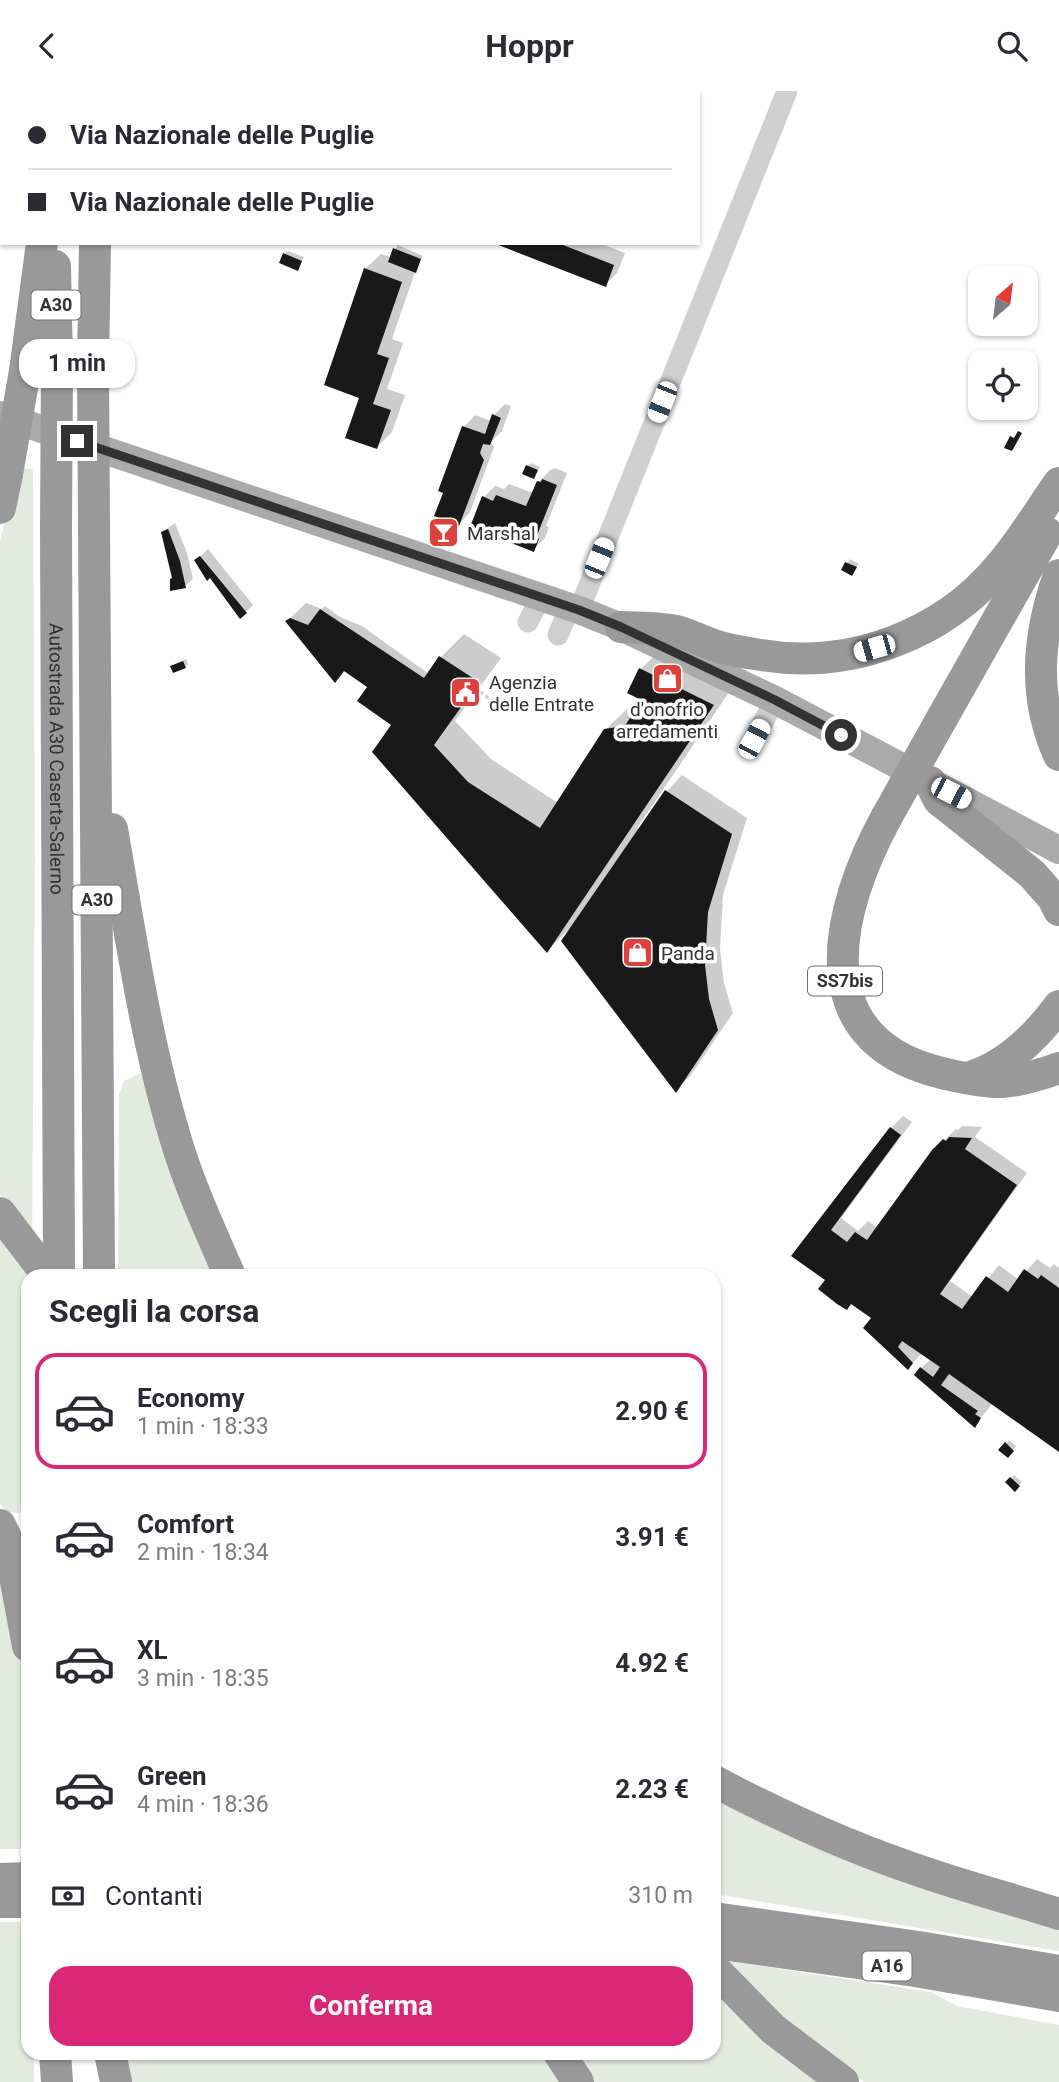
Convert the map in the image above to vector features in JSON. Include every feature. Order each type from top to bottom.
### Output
[{"type":"highway","points":[[0,508],[25,371],[42,245]]},
{"type":"highway","name":"Autostrada A30 Caserta-Salerno","points":[[54,245],[57,367],[59,1269]]},
{"type":"highway","name":"Autostrada A30 Caserta-Salerno","points":[[95,245],[93,366],[99,1269]]},
{"type":"highway","points":[[621,627],[677,632],[721,647],[764,656],[806,659],[854,654],[894,642],[935,622],[971,596],[1000,566],[1059,483]]},
{"type":"highway","name":"SS7bis","points":[[1033,554],[1059,489]]},
{"type":"highway","name":"SS7bis","points":[[1059,514],[1033,554],[887,818],[862,869],[848,915],[843,965],[846,993],[860,1024],[877,1042],[899,1058],[926,1069],[1000,1082],[1059,1068]]},
{"type":"highway","points":[[1059,575],[1047,609],[1040,671],[1046,716],[1059,755]]},
{"type":"highway","points":[[97,741],[133,952],[154,1055],[175,1138],[201,1211],[227,1269]]},
{"type":"highway","points":[[930,782],[939,800],[1032,874],[1053,898],[1059,910]]},
{"type":"highway","points":[[970,1077],[989,1071],[1015,1053],[1040,1031],[1059,1006]]},
{"type":"highway","points":[[0,1213],[43,1269]]},
{"type":"highway","points":[[0,1525],[9,1544],[21,1608]]},
{"type":"highway","points":[[721,1785],[760,1805],[868,1852],[1059,1914]]},
{"type":"highway","points":[[0,1861],[21,1861]]},
{"type":"highway","points":[[0,1879],[21,1878]]},
{"type":"highway","points":[[0,1902],[21,1902]]},
{"type":"highway","points":[[0,1917],[21,1917]]},
{"type":"highway","name":"A16","points":[[721,1919],[919,1947],[1059,1971]]},
{"type":"highway","name":"A16","points":[[721,1944],[915,1971],[1059,1996]]},
{"type":"highway","points":[[724,1979],[773,2029],[843,2082]]},
{"type":"highway","points":[[55,2060],[57,2082]]},
{"type":"highway","points":[[97,2060],[97,2082]]},
{"type":"highway","points":[[111,2060],[116,2082]]},
{"type":"highway","points":[[564,2060],[578,2082]]},
{"type":"main road","points":[[0,415],[574,608],[621,627],[775,700],[1059,850]]},
{"type":"lane","points":[[558,635],[574,608],[787,91]]},
{"type":"lane","points":[[528,622],[541,597]]},
{"type":"lane","points":[[754,739],[775,700]]},
{"type":"path","points":[[474,688],[493,701]]},
{"type":"shaded area","points":[[17,468],[33,469],[35,858],[32,1241],[0,1194],[0,541]]},
{"type":"shaded area","points":[[145,1071],[216,1269],[118,1269],[119,1095],[124,1081]]},
{"type":"shaded area","points":[[0,1233],[28,1269],[21,1269],[21,1511],[6,1512],[0,1503]]},
{"type":"shaded area","points":[[0,1548],[10,1576],[21,1630],[21,1849],[0,1849]]},
{"type":"shaded area","points":[[721,1794],[1059,1924],[1059,1951],[721,1895]]},
{"type":"shaded area","points":[[0,1922],[21,1922],[21,2060],[34,2060],[34,2082],[0,2082]]},
{"type":"shaded area","points":[[721,1960],[931,1992],[957,2006],[1059,2025],[1059,2082],[864,2082],[805,2041]]},
{"type":"shaded area","points":[[721,1994],[825,2082],[587,2082],[573,2060],[721,2060]]},
{"type":"shaded area","points":[[122,2060],[554,2060],[568,2082],[124,2082]]},
{"type":"building","points":[[498,245],[563,245],[614,265],[606,287]]},
{"type":"building","points":[[393,248],[421,259],[416,273],[388,262]]},
{"type":"building","points":[[283,253],[302,261],[298,271],[279,263]]},
{"type":"building","points":[[364,268],[402,282],[377,354],[389,358],[373,404],[391,410],[377,449],[345,438],[359,398],[324,385]]},
{"type":"building","points":[[492,414],[501,418],[490,445],[483,444],[480,453],[484,460],[459,526],[434,516],[443,493],[438,491],[462,426],[485,434]]},
{"type":"building","points":[[1018,431],[1022,433],[1012,451],[1004,448],[1010,436],[1014,438]]},
{"type":"building","points":[[526,465],[538,470],[534,479],[522,474]]},
{"type":"building","points":[[542,479],[557,485],[536,538],[539,539],[534,552],[470,527],[482,496],[493,501],[496,495],[526,506],[537,481],[541,482]]},
{"type":"building","points":[[168,529],[180,561],[186,588],[170,591],[172,578],[161,532]]},
{"type":"building","points":[[200,556],[247,613],[240,619],[210,578],[207,581],[194,560]]},
{"type":"building","points":[[845,562],[857,567],[852,576],[841,570]]},
{"type":"building","points":[[320,609],[424,678],[439,656],[479,682],[434,745],[468,782],[540,828],[604,729],[625,726],[641,700],[627,693],[639,668],[714,705],[547,953],[372,752],[391,725],[357,701],[367,687],[344,671],[335,683],[285,621],[290,618],[308,625]]},
{"type":"building","points":[[183,661],[186,668],[173,673],[170,666]]},
{"type":"building","name":"Panda","points":[[665,790],[732,834],[708,912],[705,965],[709,999],[718,1030],[676,1093],[561,941]]},
{"type":"building","points":[[890,1127],[901,1135],[831,1230],[847,1242],[855,1232],[867,1240],[932,1150],[943,1139],[946,1141],[949,1137],[972,1138],[965,1149],[1017,1185],[940,1294],[962,1309],[986,1276],[1008,1292],[1024,1269],[1038,1279],[1041,1275],[1059,1288],[1059,1452],[949,1374],[941,1385],[978,1411],[975,1414],[981,1418],[975,1428],[914,1375],[920,1367],[933,1377],[940,1367],[902,1341],[898,1347],[913,1363],[908,1370],[863,1328],[871,1318],[851,1304],[847,1310],[837,1304],[818,1289],[825,1280],[791,1256]]},
{"type":"building","points":[[1005,1442],[1014,1451],[1008,1458],[998,1450]]},
{"type":"building","points":[[1010,1477],[1020,1486],[1015,1492],[1005,1482]]},
{"type":"place","name":"Marshal","points":[[444,533]]},
{"type":"place","name":"d'onofrio arredamenti","points":[[667,678]]},
{"type":"place","name":"Agenzia delle Entrate","points":[[466,693]]},
{"type":"place","name":"Panda","points":[[638,953]]},
{"type":"route","points":[[77,441],[579,610],[775,700],[841,735]]}]
